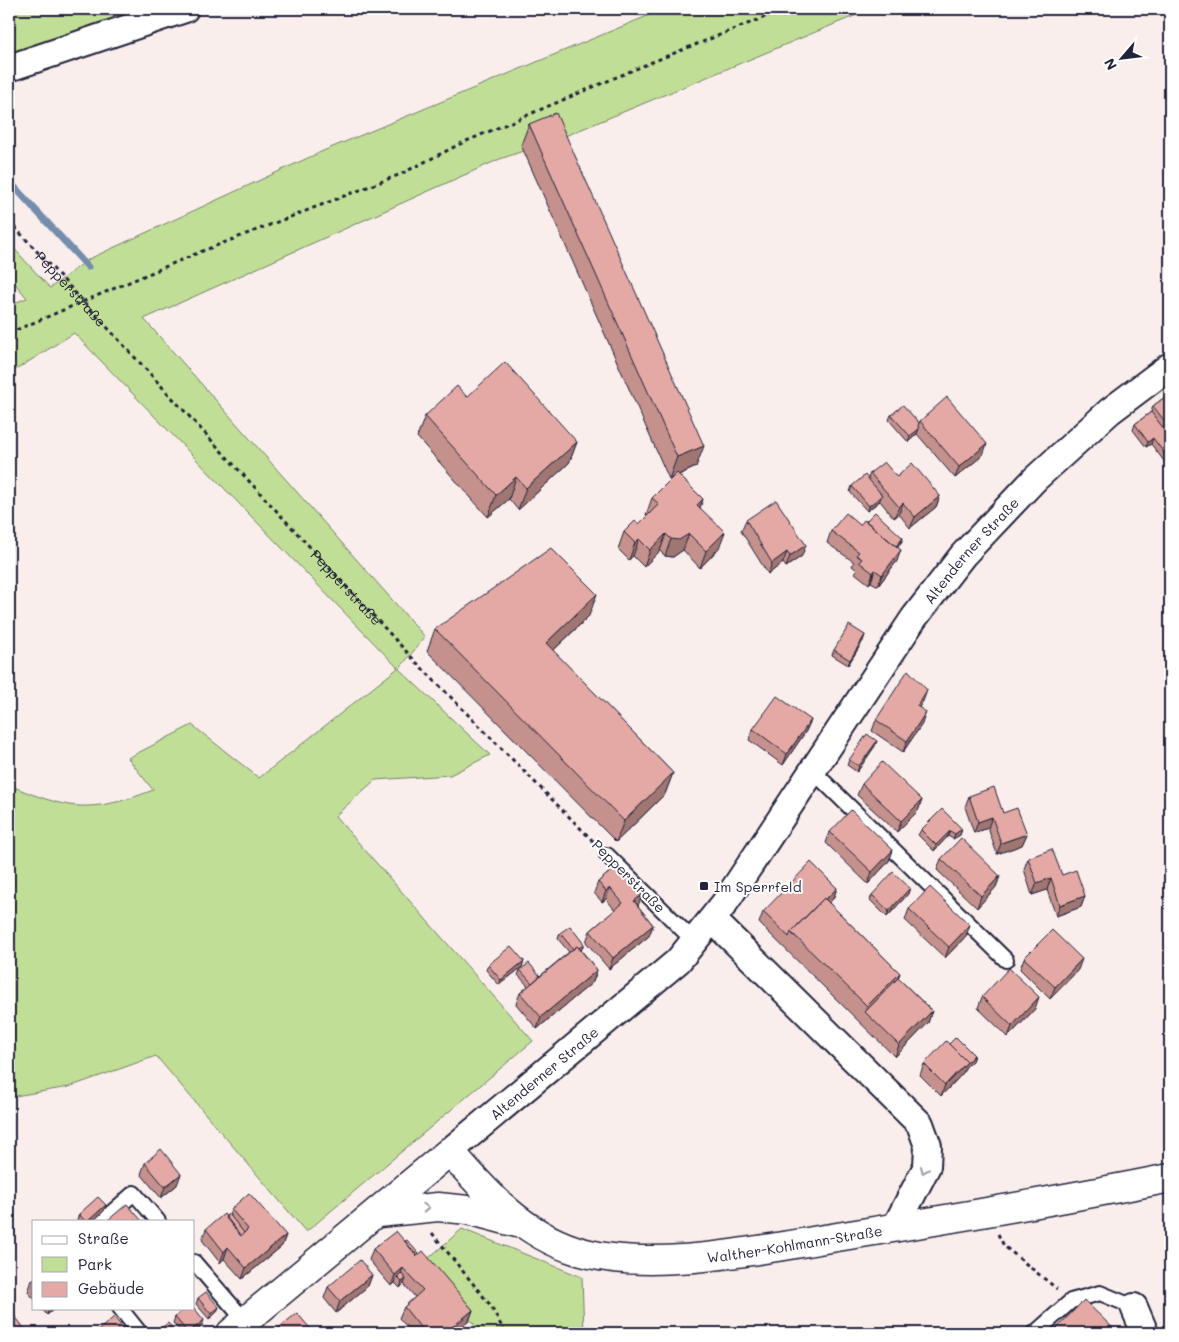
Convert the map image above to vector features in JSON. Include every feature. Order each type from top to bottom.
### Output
[{"type":"main road","name":"Altenderner Straße","points":[[238,1327],[378,1213],[450,1151]]},
{"type":"main road","name":"Walther-Kohlmann-Straße","points":[[450,1151],[470,1176],[521,1224],[540,1235],[576,1250],[632,1260],[668,1259],[716,1254],[895,1228],[1170,1178]]},
{"type":"main road","points":[[378,1213],[412,1209],[468,1210],[521,1224]]},
{"type":"street","points":[[9,68],[186,9]]},
{"type":"street","name":"Altenderner Straße","points":[[450,1151],[678,961],[713,920],[914,618],[963,555],[1035,479],[1110,411],[1170,366]]},
{"type":"street","points":[[713,920],[920,1124],[928,1146],[927,1166],[895,1228]]},
{"type":"street","points":[[1134,1307],[1145,1333]]},
{"type":"lane","points":[[812,770],[1006,960]]},
{"type":"lane","name":"Pepperstraße","points":[[607,855],[694,941]]},
{"type":"lane","points":[[103,1220],[134,1194],[157,1220]]},
{"type":"lane","points":[[195,1263],[238,1327]]},
{"type":"lane","points":[[1035,1333],[1071,1301],[1100,1293],[1134,1307]]},
{"type":"lane","points":[[122,1310],[140,1333]]},
{"type":"path","points":[[9,333],[200,252],[401,174],[462,143],[652,62],[785,9]]},
{"type":"path","name":"Pepperstraße","points":[[9,221],[416,662],[607,855]]},
{"type":"path","points":[[412,1209],[491,1306],[506,1333]]},
{"type":"path","points":[[986,1212],[1004,1246],[1071,1301]]},
{"type":"green space","points":[[9,9],[151,9],[9,56]]},
{"type":"green space","points":[[664,9],[871,9],[558,139],[500,159],[144,319],[425,637],[399,669],[490,755],[450,775],[375,780],[335,816],[533,1041],[306,1232],[156,1056],[69,1087],[9,1097],[9,785],[68,805],[93,806],[118,802],[153,790],[128,758],[192,725],[259,778],[398,668],[74,333],[9,374],[9,305],[27,298],[9,276],[9,243],[50,288],[89,259],[323,151]]},
{"type":"green space","points":[[462,1229],[582,1277],[584,1333],[481,1333],[424,1262]]},
{"type":"building","points":[[556,113],[704,446],[677,457],[529,124]]},
{"type":"building","points":[[505,362],[577,442],[526,488],[516,477],[496,495],[425,416],[457,386],[467,397]]},
{"type":"building","points":[[1170,393],[1170,428],[1153,406]]},
{"type":"building","points":[[947,397],[987,444],[959,467],[920,421]]},
{"type":"building","points":[[903,405],[919,423],[919,429],[910,436],[891,415]]},
{"type":"building","points":[[1151,412],[1170,437],[1170,461],[1153,438],[1148,442],[1135,424]]},
{"type":"building","points":[[884,462],[897,477],[912,463],[940,496],[915,517],[903,503],[899,507],[870,473]]},
{"type":"building","points":[[677,473],[703,499],[697,505],[725,532],[706,551],[689,534],[679,540],[671,539],[666,534],[650,550],[639,539],[635,543],[624,532],[635,521],[639,524],[659,504],[652,498]]},
{"type":"building","points":[[865,475],[882,495],[869,506],[852,486]]},
{"type":"building","points":[[776,500],[806,545],[790,556],[787,552],[772,563],[746,520]]},
{"type":"building","points":[[875,512],[903,538],[896,546],[866,521]]},
{"type":"building","points":[[846,513],[860,525],[864,520],[901,550],[882,575],[875,570],[873,573],[859,562],[862,559],[856,555],[859,552],[831,531]]},
{"type":"building","points":[[551,548],[597,594],[546,643],[673,773],[624,821],[435,629]]},
{"type":"building","points":[[849,625],[865,635],[850,660],[834,650]]},
{"type":"building","points":[[908,670],[927,690],[917,706],[926,712],[907,741],[876,720]]},
{"type":"building","points":[[777,696],[811,720],[787,754],[753,729]]},
{"type":"building","points":[[867,734],[877,741],[859,766],[849,760]]},
{"type":"building","points":[[882,762],[922,800],[901,821],[862,784]]},
{"type":"building","points":[[994,787],[1003,813],[1017,808],[1027,834],[1001,843],[992,817],[978,822],[969,796]]},
{"type":"building","points":[[942,809],[962,829],[955,834],[950,831],[936,845],[921,830]]},
{"type":"building","points":[[851,810],[893,850],[872,872],[830,832]]},
{"type":"building","points":[[961,838],[1000,876],[981,896],[941,859]]},
{"type":"building","points":[[1052,849],[1062,875],[1076,870],[1085,896],[1060,905],[1051,878],[1037,883],[1028,858]]},
{"type":"building","points":[[811,862],[837,888],[825,900],[824,898],[791,932],[789,937],[763,912]]},
{"type":"building","points":[[618,865],[642,895],[634,901],[653,925],[613,958],[590,931],[623,903],[610,888],[606,891],[598,882]]},
{"type":"building","points":[[893,872],[910,888],[889,911],[872,895]]},
{"type":"building","points":[[930,887],[970,925],[949,947],[909,909]]},
{"type":"building","points":[[824,898],[900,973],[867,1006],[791,932]]},
{"type":"building","points":[[570,926],[584,944],[579,948],[577,946],[573,949],[560,933]]},
{"type":"building","points":[[1052,930],[1082,959],[1055,987],[1024,958]]},
{"type":"building","points":[[511,946],[524,961],[501,980],[488,965]]},
{"type":"building","points":[[577,946],[597,970],[541,1017],[520,993]]},
{"type":"building","points":[[529,963],[540,976],[532,983],[520,970]]},
{"type":"building","points":[[1009,968],[1039,997],[1012,1026],[982,997]]},
{"type":"building","points":[[898,978],[932,1011],[899,1045],[865,1012]]},
{"type":"building","points":[[956,1037],[974,1055],[967,1062],[949,1044]]},
{"type":"building","points":[[946,1041],[967,1062],[945,1085],[924,1064]]},
{"type":"building","points":[[161,1149],[181,1174],[165,1187],[145,1163]]},
{"type":"building","points":[[249,1193],[286,1235],[246,1268],[228,1247],[224,1252],[206,1229],[224,1214],[241,1236],[248,1229],[231,1209]]},
{"type":"building","points":[[98,1197],[106,1205],[89,1220],[84,1220],[79,1214]]},
{"type":"building","points":[[127,1204],[141,1220],[108,1220]]},
{"type":"building","points":[[229,1214],[244,1233],[241,1236],[225,1217]]},
{"type":"building","points":[[396,1231],[417,1256],[423,1251],[473,1310],[445,1333],[425,1333],[404,1307],[423,1290],[403,1268],[395,1275],[373,1249]]},
{"type":"building","points":[[407,1240],[419,1254],[417,1256],[405,1241]]},
{"type":"building","points":[[360,1260],[372,1275],[340,1301],[328,1287]]},
{"type":"building","points":[[401,1273],[406,1279],[402,1282],[397,1277]]},
{"type":"building","points":[[206,1292],[219,1307],[211,1314],[198,1298]]},
{"type":"building","points":[[1084,1300],[1118,1333],[1052,1333]]},
{"type":"building","points":[[195,1309],[204,1320],[188,1333],[175,1317],[184,1310]]},
{"type":"building","points":[[297,1313],[314,1333],[279,1333],[276,1330]]},
{"type":"building","points":[[14,1315],[28,1333],[16,1333],[9,1324],[9,1319]]},
{"type":"building","points":[[114,1317],[127,1333],[95,1333]]},
{"type":"building","points":[[168,1323],[177,1333],[164,1333],[160,1329]]},
{"type":"building","points":[[1042,1328],[1047,1333],[1037,1333]]},
{"type":"waterway","points":[[9,181],[88,267]]},
{"type":"place","name":"Im Sperrfeld","points":[[704,886]]}]
